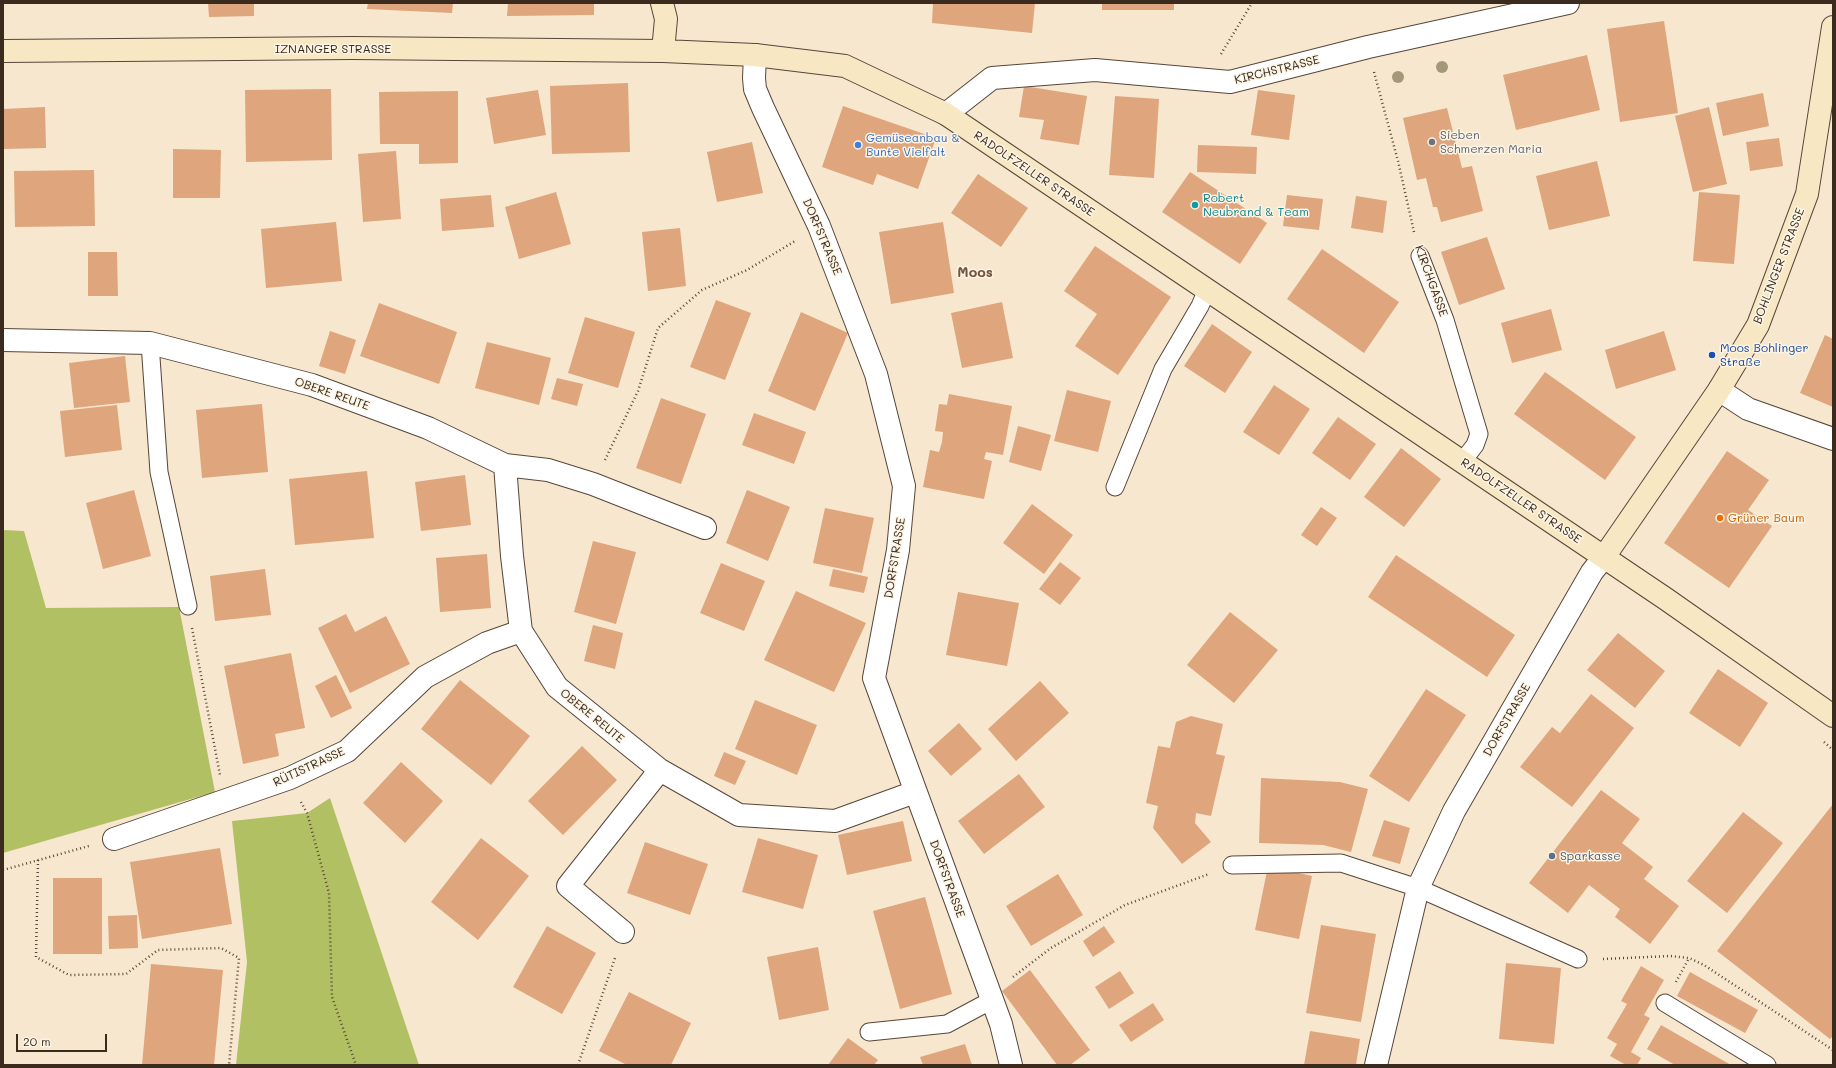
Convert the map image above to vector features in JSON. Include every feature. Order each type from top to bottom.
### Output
[{"type":"main road","points":[[662,3],[666,19],[664,51]]},
{"type":"main road","name":"BOHLINGER STRASSE","points":[[1604,557],[1719,390],[1758,325],[1807,194],[1833,27]]},
{"type":"main road","name":"IZNANGER STRASSE","points":[[3,51],[352,48],[664,51]]},
{"type":"main road","name":"RADOLFZELLER STRASSE","points":[[664,51],[755,55],[846,66],[946,114],[1604,557],[1833,716]]},
{"type":"street","name":"KIRCHSTRASSE","points":[[946,114],[992,78],[1095,70],[1230,82],[1368,47],[1568,3]]},
{"type":"street","name":"DORFSTRASSE","points":[[755,55],[755,89],[819,226],[876,374],[904,486],[898,550],[874,678],[1001,1024],[1011,1065]]},
{"type":"street","name":"OBERE REUTE","points":[[3,340],[150,343],[312,385],[428,428],[505,465],[548,470],[593,484],[704,528]]},
{"type":"street","points":[[1719,390],[1748,409],[1833,439]]},
{"type":"street","name":"OBERE REUTE","points":[[505,465],[512,556],[521,631],[557,687],[660,770],[739,815],[835,821],[915,792]]},
{"type":"street","name":"DORFSTRASSE","points":[[1376,1065],[1418,888],[1454,811],[1592,572],[1604,557]]},
{"type":"street","name":"RÜTISTRASSE","points":[[114,839],[290,778],[347,751],[425,677],[487,643],[521,631]]},
{"type":"street","points":[[623,932],[568,886],[660,770]]},
{"type":"lane","name":"KIRCHGASSE","points":[[1420,256],[1445,320],[1479,434],[1475,446],[1462,462]]},
{"type":"lane","points":[[1115,487],[1163,369],[1200,306],[1207,290]]},
{"type":"lane","points":[[150,343],[159,472],[188,606]]},
{"type":"lane","points":[[1232,865],[1341,864],[1418,888],[1578,959]]},
{"type":"lane","points":[[868,1032],[947,1024],[991,997]]},
{"type":"lane","points":[[1665,1004],[1767,1065]]},
{"type":"path","points":[[1210,80],[1213,66],[1252,3]]},
{"type":"path","name":"KIRCHGASSE","points":[[1368,47],[1398,161],[1420,256]]},
{"type":"path","points":[[593,484],[638,391],[658,328],[702,290],[747,270],[819,226]]},
{"type":"path","points":[[188,606],[225,801]]},
{"type":"path","points":[[290,778],[307,814],[329,893],[332,997],[356,1065]]},
{"type":"path","points":[[3,870],[114,839]]},
{"type":"path","points":[[38,860],[36,957],[69,975],[126,974],[158,950],[221,948],[239,958],[229,1065]]},
{"type":"path","points":[[991,997],[1051,948],[1125,905],[1232,865]]},
{"type":"path","points":[[578,1065],[623,932]]},
{"type":"path","points":[[1578,959],[1670,956],[1689,958],[1704,965],[1833,1050]]},
{"type":"green space","points":[[3,530],[24,531],[46,608],[179,607],[215,792],[3,853]]},
{"type":"green space","points":[[330,798],[419,1065],[236,1065],[247,962],[232,821],[307,813]]},
{"type":"building","points":[[208,3],[254,3],[254,16],[209,17]]},
{"type":"building","points":[[368,3],[453,3],[452,13],[367,9]]},
{"type":"building","points":[[508,3],[594,3],[594,15],[507,16]]},
{"type":"building","points":[[933,3],[1035,3],[1032,33],[932,23]]},
{"type":"building","points":[[1102,3],[1174,3],[1174,10],[1102,10]]},
{"type":"building","points":[[1664,21],[1678,113],[1620,122],[1607,29]]},
{"type":"building","points":[[1587,55],[1600,110],[1516,130],[1503,75]]},
{"type":"building","points":[[628,83],[630,152],[552,154],[550,86]]},
{"type":"building","points":[[1024,86],[1087,96],[1079,145],[1040,139],[1044,120],[1019,117]]},
{"type":"building","points":[[331,89],[332,160],[246,162],[245,90]]},
{"type":"building","points":[[538,90],[546,135],[494,144],[486,98]]},
{"type":"building","points":[[1258,90],[1295,95],[1289,140],[1251,135]]},
{"type":"building","points":[[458,91],[458,163],[419,164],[419,144],[380,144],[379,92]]},
{"type":"building","points":[[1763,93],[1769,126],[1723,136],[1716,103]]},
{"type":"building","points":[[1115,96],[1159,99],[1154,178],[1109,175]]},
{"type":"building","points":[[843,106],[936,138],[918,189],[877,174],[873,185],[822,167]]},
{"type":"building","points":[[45,107],[46,148],[3,149],[3,109]]},
{"type":"building","points":[[1709,107],[1727,184],[1693,192],[1675,116]]},
{"type":"building","name":"Sieben Schmerzen Maria","points":[[1447,108],[1462,168],[1472,166],[1483,211],[1441,222],[1437,207],[1433,207],[1426,178],[1417,180],[1403,118]]},
{"type":"building","points":[[1779,138],[1783,166],[1750,171],[1746,142]]},
{"type":"building","points":[[752,142],[763,193],[717,202],[707,152]]},
{"type":"building","points":[[1198,145],[1257,147],[1256,174],[1197,172]]},
{"type":"building","points":[[173,149],[221,150],[220,198],[173,198]]},
{"type":"building","points":[[396,151],[401,219],[363,222],[358,154]]},
{"type":"building","points":[[1597,161],[1610,216],[1549,230],[1536,176]]},
{"type":"building","points":[[94,170],[95,226],[15,227],[14,171]]},
{"type":"building","points":[[1190,172],[1267,223],[1240,264],[1162,212]]},
{"type":"building","points":[[978,174],[1028,208],[1001,247],[951,213]]},
{"type":"building","points":[[556,192],[571,244],[519,259],[505,207]]},
{"type":"building","points":[[1699,192],[1740,195],[1734,264],[1693,261]]},
{"type":"building","points":[[491,195],[494,227],[442,231],[440,199]]},
{"type":"building","points":[[1287,195],[1323,199],[1319,230],[1283,226]]},
{"type":"building","points":[[1356,196],[1387,201],[1383,233],[1351,228]]},
{"type":"building","points":[[336,222],[342,281],[266,288],[261,229]]},
{"type":"building","points":[[943,222],[954,293],[891,304],[879,232]]},
{"type":"building","points":[[680,228],[686,286],[648,291],[642,232]]},
{"type":"building","points":[[1487,237],[1505,289],[1459,305],[1441,252]]},
{"type":"building","points":[[1095,246],[1171,297],[1118,375],[1075,346],[1097,314],[1064,291]]},
{"type":"building","points":[[1322,249],[1399,302],[1364,353],[1287,299]]},
{"type":"building","points":[[88,252],[117,252],[118,296],[88,296]]},
{"type":"building","points":[[716,300],[751,313],[725,380],[690,367]]},
{"type":"building","points":[[1002,302],[1013,358],[962,368],[951,313]]},
{"type":"building","points":[[379,303],[457,332],[439,384],[360,356]]},
{"type":"building","points":[[1551,309],[1562,350],[1512,363],[1501,323]]},
{"type":"building","points":[[801,312],[848,333],[815,411],[768,391]]},
{"type":"building","points":[[585,317],[635,332],[618,388],[568,373]]},
{"type":"building","points":[[1212,324],[1252,352],[1225,393],[1184,366]]},
{"type":"building","points":[[330,331],[356,340],[345,374],[319,366]]},
{"type":"building","points":[[1664,331],[1676,370],[1616,389],[1605,350]]},
{"type":"building","points":[[1825,335],[1833,339],[1833,407],[1800,393]]},
{"type":"building","points":[[487,342],[551,358],[539,405],[475,388]]},
{"type":"building","points":[[125,356],[130,402],[74,408],[69,363]]},
{"type":"building","points":[[1545,372],[1636,437],[1605,480],[1514,414]]},
{"type":"building","points":[[557,378],[583,384],[577,406],[551,399]]},
{"type":"building","points":[[1274,385],[1310,409],[1279,455],[1243,432]]},
{"type":"building","points":[[1067,390],[1111,401],[1098,452],[1054,441]]},
{"type":"building","points":[[949,394],[1012,406],[1003,455],[986,452],[984,459],[992,461],[984,499],[923,487],[930,450],[939,452],[942,442],[943,432],[935,431],[939,404],[947,405]]},
{"type":"building","points":[[661,398],[706,414],[681,484],[636,468]]},
{"type":"building","points":[[262,404],[268,472],[202,478],[196,410]]},
{"type":"building","points":[[117,405],[122,450],[65,457],[60,411]]},
{"type":"building","points":[[754,413],[806,432],[794,464],[742,445]]},
{"type":"building","points":[[1338,417],[1376,444],[1350,480],[1312,453]]},
{"type":"building","points":[[1018,426],[1051,435],[1041,471],[1009,462]]},
{"type":"building","points":[[1401,448],[1441,479],[1404,527],[1364,497]]},
{"type":"building","name":"Grüner Baum","points":[[1727,451],[1769,480],[1748,510],[1772,526],[1729,588],[1664,543]]},
{"type":"building","points":[[367,471],[374,538],[295,545],[289,479]]},
{"type":"building","points":[[465,475],[471,525],[421,531],[415,482]]},
{"type":"building","points":[[134,490],[151,556],[103,569],[86,503]]},
{"type":"building","points":[[747,490],[790,507],[768,561],[726,543]]},
{"type":"building","points":[[1032,504],[1073,535],[1044,574],[1003,543]]},
{"type":"building","points":[[1321,507],[1337,518],[1317,546],[1301,535]]},
{"type":"building","points":[[825,508],[874,518],[862,573],[813,563]]},
{"type":"building","points":[[593,541],[636,552],[616,624],[574,612]]},
{"type":"building","points":[[487,554],[491,608],[440,612],[436,558]]},
{"type":"building","points":[[1396,555],[1515,635],[1487,677],[1368,597]]},
{"type":"building","points":[[1060,562],[1081,578],[1060,605],[1039,589]]},
{"type":"building","points":[[721,563],[765,581],[744,631],[700,613]]},
{"type":"building","points":[[265,569],[271,615],[215,621],[210,576]]},
{"type":"building","points":[[833,569],[868,577],[864,593],[829,586]]},
{"type":"building","points":[[796,591],[866,623],[834,692],[764,660]]},
{"type":"building","points":[[958,592],[1019,603],[1007,666],[946,655]]},
{"type":"building","points":[[1230,612],[1278,650],[1234,703],[1187,665]]},
{"type":"building","points":[[346,614],[355,632],[386,616],[410,664],[350,693],[318,628]]},
{"type":"building","points":[[593,625],[623,633],[615,669],[584,661]]},
{"type":"building","points":[[1618,633],[1665,671],[1635,708],[1587,670]]},
{"type":"building","points":[[291,653],[305,728],[275,734],[279,756],[243,764],[224,666]]},
{"type":"building","points":[[1718,669],[1768,703],[1740,747],[1689,713]]},
{"type":"building","points":[[336,675],[352,708],[331,718],[315,686]]},
{"type":"building","points":[[460,680],[530,736],[491,785],[421,729]]},
{"type":"building","points":[[1040,681],[1069,713],[1016,761],[988,729]]},
{"type":"building","points":[[1426,689],[1466,715],[1409,802],[1369,776]]},
{"type":"building","points":[[1591,694],[1634,728],[1572,807],[1520,767],[1552,727],[1565,737],[1560,733]]},
{"type":"building","points":[[755,700],[817,725],[797,775],[735,749]]},
{"type":"building","points":[[1191,716],[1223,724],[1216,754],[1225,756],[1211,816],[1196,813],[1195,823],[1211,842],[1182,864],[1153,828],[1158,806],[1146,803],[1158,746],[1170,748],[1176,722]]},
{"type":"building","points":[[959,723],[982,749],[951,776],[928,751]]},
{"type":"building","points":[[582,746],[617,780],[563,835],[528,801]]},
{"type":"building","points":[[724,752],[746,761],[735,785],[714,776]]},
{"type":"building","points":[[401,762],[443,801],[405,843],[363,803]]},
{"type":"building","points":[[1019,774],[1045,807],[984,854],[958,821]]},
{"type":"building","points":[[1261,778],[1340,782],[1368,789],[1351,852],[1323,845],[1259,843]]},
{"type":"building","points":[[1601,790],[1640,819],[1622,843],[1653,867],[1644,879],[1679,906],[1650,944],[1615,917],[1620,909],[1589,885],[1568,913],[1529,883]]},
{"type":"building","points":[[1833,804],[1833,1036],[1830,1039],[1717,951]]},
{"type":"building","points":[[1743,812],[1783,843],[1727,913],[1687,881]]},
{"type":"building","points":[[1384,820],[1410,828],[1400,864],[1372,856]]},
{"type":"building","points":[[903,821],[912,861],[847,875],[838,835]]},
{"type":"building","points":[[481,838],[529,876],[478,940],[431,902]]},
{"type":"building","points":[[758,838],[818,855],[803,909],[742,892]]},
{"type":"building","points":[[645,842],[708,864],[690,915],[627,893]]},
{"type":"building","points":[[220,848],[232,924],[142,939],[130,862]]},
{"type":"building","points":[[1268,866],[1312,876],[1299,939],[1255,930]]},
{"type":"building","points":[[1058,874],[1083,915],[1031,946],[1006,906]]},
{"type":"building","points":[[53,878],[102,878],[102,954],[53,954]]},
{"type":"building","points":[[925,897],[952,994],[900,1009],[873,911]]},
{"type":"building","points":[[137,915],[138,948],[109,949],[108,916]]},
{"type":"building","points":[[1321,925],[1376,934],[1361,1022],[1306,1013]]},
{"type":"building","points":[[547,926],[596,953],[562,1014],[513,987]]},
{"type":"building","points":[[1104,926],[1115,942],[1093,957],[1083,941]]},
{"type":"building","points":[[818,947],[829,1010],[779,1020],[767,957]]},
{"type":"building","points":[[1506,963],[1561,968],[1554,1044],[1499,1039]]},
{"type":"building","points":[[151,964],[223,970],[214,1065],[142,1065]]},
{"type":"building","points":[[1641,966],[1664,980],[1644,1015],[1650,1018],[1631,1052],[1641,1058],[1637,1065],[1626,1065],[1610,1056],[1617,1044],[1607,1038],[1627,1004],[1621,1001]]},
{"type":"building","points":[[1030,970],[1090,1050],[1070,1065],[1057,1065],[1002,991]]},
{"type":"building","points":[[1120,971],[1134,993],[1109,1009],[1095,987]]},
{"type":"building","points":[[1690,972],[1758,1010],[1745,1033],[1677,996]]},
{"type":"building","points":[[629,992],[691,1023],[671,1065],[627,1065],[599,1051]]},
{"type":"building","points":[[1153,1003],[1164,1020],[1131,1042],[1119,1025]]},
{"type":"building","points":[[1661,1025],[1731,1065],[1675,1065],[1647,1049]]},
{"type":"building","points":[[1310,1031],[1360,1039],[1356,1065],[1304,1065]]},
{"type":"building","points":[[848,1038],[878,1060],[874,1065],[828,1065]]},
{"type":"building","points":[[965,1044],[972,1065],[923,1065],[920,1057]]},
{"type":"place","name":"Sieben Schmerzen Maria","points":[[1432,142]]},
{"type":"place","name":"Gemüseanbau & Bunte Vielfalt","points":[[858,145]]},
{"type":"place","name":"Robert Neubrand & Team","points":[[1195,205]]},
{"type":"place","name":"Moos Bohlinger Straße","points":[[1712,355]]},
{"type":"place","name":"Grüner Baum","points":[[1720,518]]},
{"type":"place","name":"Sparkasse","points":[[1552,856]]},
{"type":"district","name":"Moos","points":[[975,273]]}]
